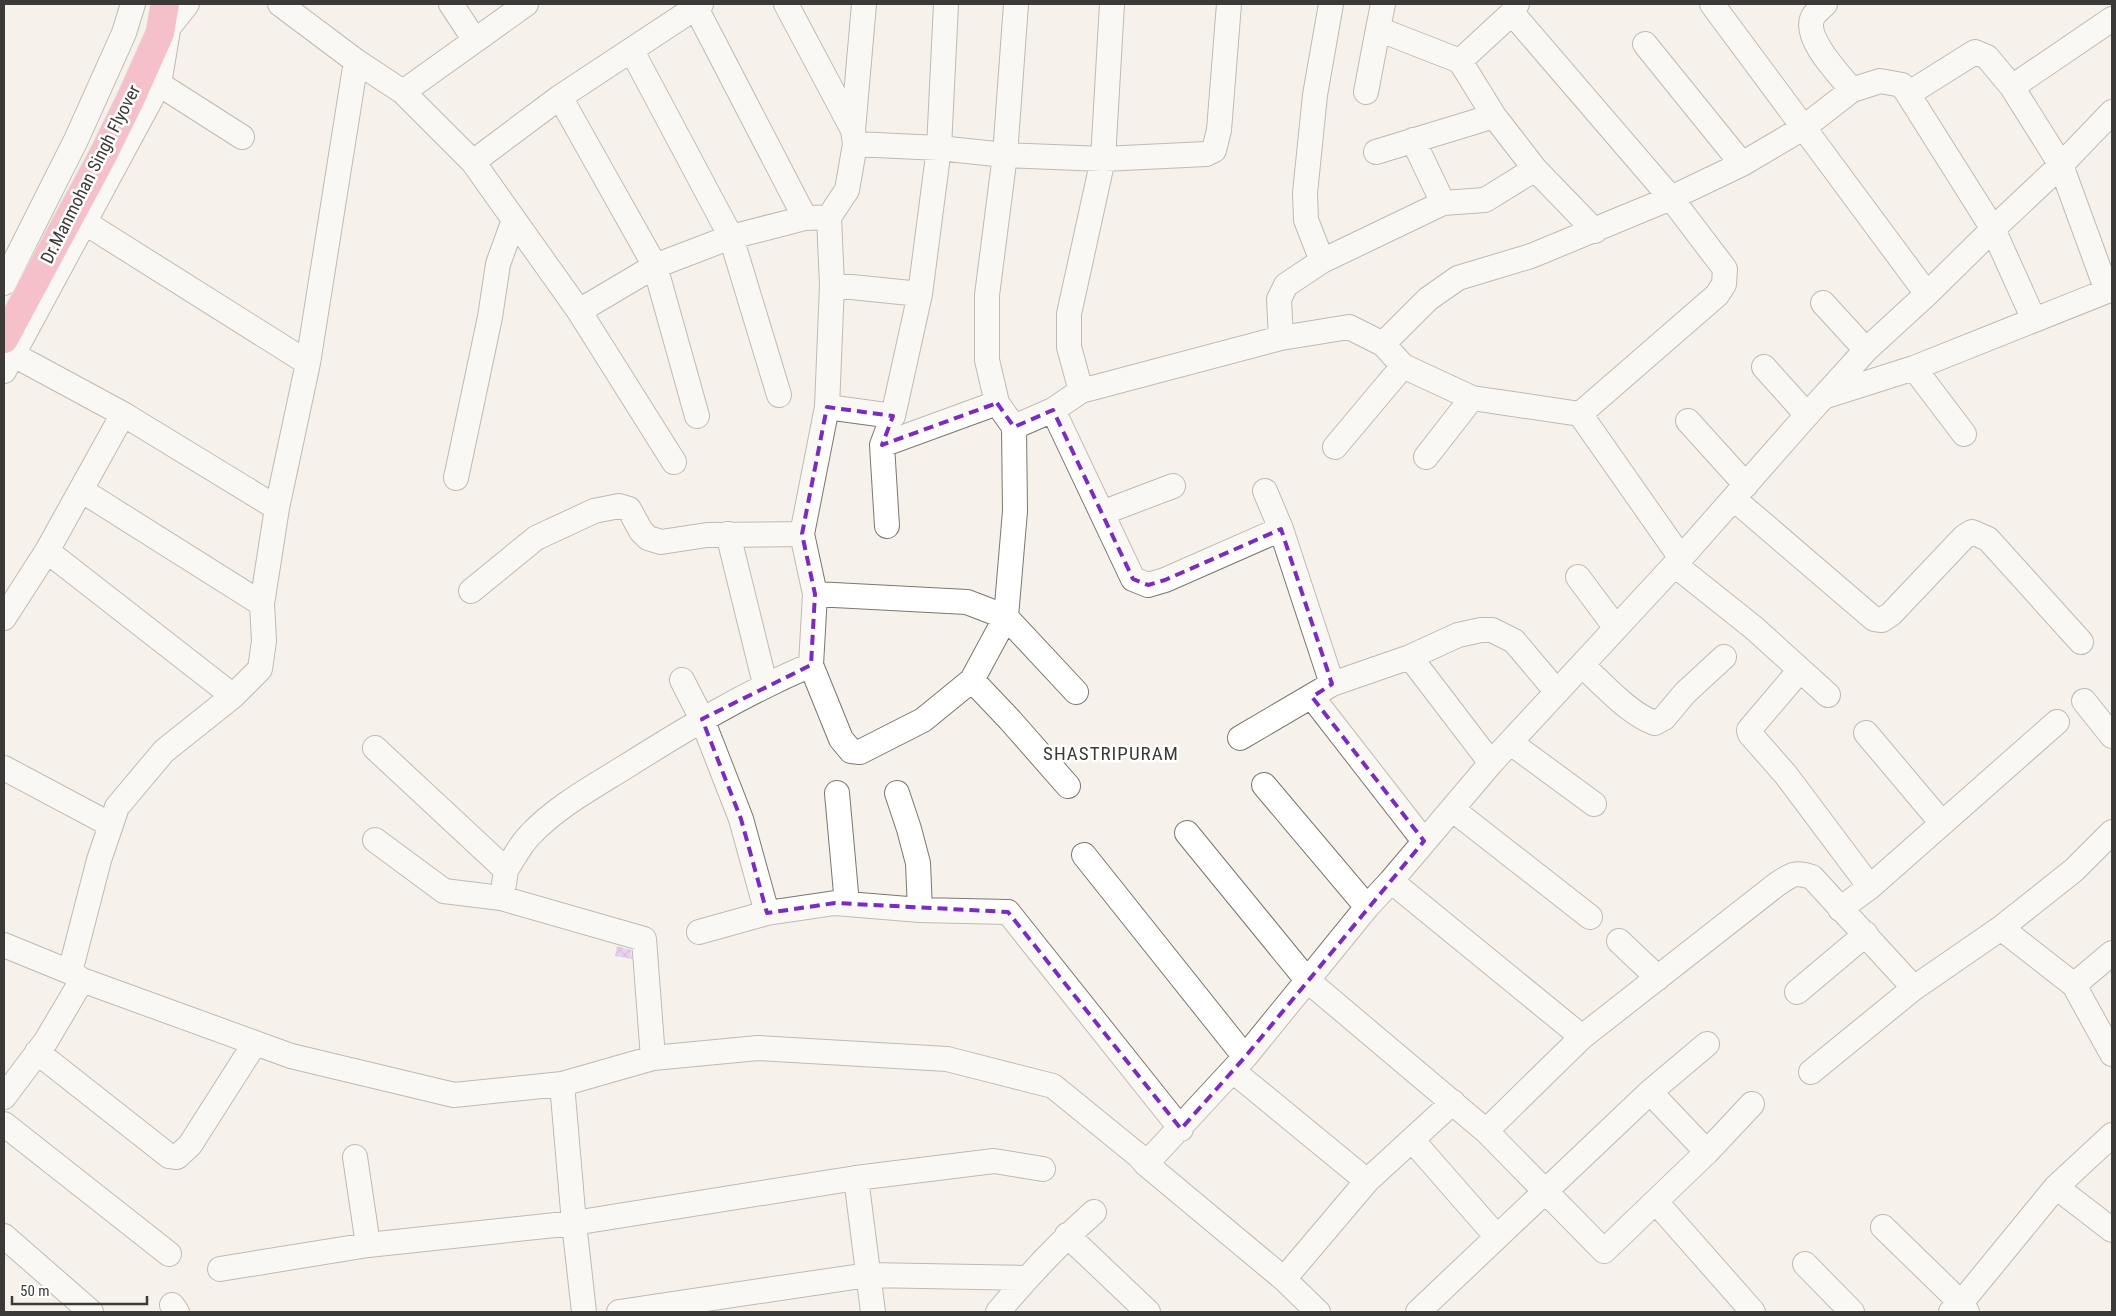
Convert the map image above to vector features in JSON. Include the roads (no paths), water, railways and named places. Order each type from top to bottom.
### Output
[{"type":"highway","name":"Dr.Manmohan Singh Flyover","points":[[4,303],[87,152],[148,18],[151,4]]},
{"type":"highway","name":"Dr.Manmohan Singh Flyover","points":[[7,355],[131,98],[167,16]]},
{"type":"street","points":[[4,283],[76,140],[124,33],[133,4]]},
{"type":"street","points":[[174,4],[167,16],[159,84],[84,222],[7,355],[122,414],[277,508]]},
{"type":"street","points":[[167,16],[187,4]]},
{"type":"street","points":[[280,4],[356,61],[403,92],[473,162],[579,311],[674,462]]},
{"type":"street","points":[[451,4],[474,39]]},
{"type":"street","points":[[403,92],[474,39],[526,4]]},
{"type":"street","points":[[786,4],[854,137]]},
{"type":"street","points":[[864,4],[854,137],[847,190],[829,217],[832,285],[827,407],[802,534],[815,594],[812,665],[842,739],[851,751],[860,752],[923,720],[972,680],[1006,617],[1014,511],[1014,427],[997,403],[987,360],[987,296],[1005,155],[1016,4]]},
{"type":"street","points":[[887,526],[882,445],[893,416],[920,294],[939,148],[946,4]]},
{"type":"street","points":[[1081,391],[1069,347],[1069,314],[1103,159],[1112,4]]},
{"type":"street","points":[[854,137],[1005,155],[1103,159],[1206,154],[1214,150],[1219,130],[1229,4]]},
{"type":"street","points":[[1322,261],[1306,220],[1305,193],[1315,94],[1331,4]]},
{"type":"street","points":[[1366,92],[1383,4]]},
{"type":"street","points":[[1712,4],[1928,294]]},
{"type":"street","points":[[1825,4],[1812,17],[1810,30],[1817,46],[1852,90]]},
{"type":"street","points":[[473,162],[560,97],[698,6],[806,218]]},
{"type":"street","points":[[1460,61],[1515,8],[1671,198],[1725,270],[1724,284],[1717,295],[1580,414]]},
{"type":"street","points":[[2012,87],[2112,19]]},
{"type":"street","points":[[1378,29],[1460,61],[1494,116],[1536,169],[1595,231]]},
{"type":"street","points":[[1645,44],[1742,164]]},
{"type":"street","points":[[632,51],[731,237],[779,394]]},
{"type":"street","points":[[1826,396],[1914,368],[2110,290],[2061,165],[2012,87],[1987,57],[1975,52],[1908,94]]},
{"type":"street","points":[[4,1097],[37,1052],[76,976],[99,860],[117,807],[164,751],[233,696],[260,669],[264,641],[262,604],[277,508],[308,363],[356,61]]},
{"type":"street","points":[[1383,344],[1428,298],[1458,278],[1532,256],[1671,198],[1742,164],[1803,128],[1852,90],[1880,81],[1902,85],[1908,94],[1993,228],[2034,320]]},
{"type":"street","points":[[159,84],[242,137]]},
{"type":"street","points":[[560,97],[655,266],[697,416]]},
{"type":"street","points":[[1146,1164],[1181,1129],[1239,1064],[1367,907],[1491,764],[1678,562],[1866,350],[1928,294],[1993,228],[2061,165],[2112,112]]},
{"type":"street","points":[[1376,152],[1494,116]]},
{"type":"street","points":[[1413,140],[1443,203]]},
{"type":"street","points":[[1282,338],[1279,299],[1286,285],[1322,261],[1443,203],[1485,200],[1536,169]]},
{"type":"street","points":[[579,311],[655,266],[731,237],[806,218],[829,217]]},
{"type":"street","points":[[456,478],[490,317],[498,264],[514,220]]},
{"type":"street","points":[[84,222],[308,363]]},
{"type":"street","points":[[832,285],[920,294]]},
{"type":"street","points":[[1823,303],[1866,350]]},
{"type":"street","points":[[1014,427],[1053,410],[1081,391],[1282,338],[1350,327],[1383,344],[1403,366],[1472,398],[1580,414],[1678,562],[1828,696]]},
{"type":"street","points":[[1335,447],[1403,366]]},
{"type":"street","points":[[1764,367],[1807,415]]},
{"type":"street","points":[[1914,368],[1964,434]]},
{"type":"street","points":[[1426,457],[1472,398]]},
{"type":"street","points":[[882,445],[997,403]]},
{"type":"street","points":[[827,407],[893,416]]},
{"type":"street","points":[[1053,410],[1132,579],[1148,585],[1165,580],[1281,529]]},
{"type":"street","points":[[4,618],[47,552],[122,414]]},
{"type":"street","points":[[1688,421],[1740,492],[1874,619],[1882,620],[1891,614],[1972,532],[1988,539],[2081,642]]},
{"type":"street","points":[[1102,513],[1172,486]]},
{"type":"street","points":[[81,490],[262,604]]},
{"type":"street","points":[[1264,491],[1281,529],[1332,684]]},
{"type":"street","points":[[471,591],[536,538],[594,511],[619,506],[629,509],[641,531],[648,538],[661,542],[707,535],[802,534]]},
{"type":"street","points":[[728,534],[765,684]]},
{"type":"street","points":[[47,552],[233,696]]},
{"type":"street","points":[[1578,577],[1616,628]]},
{"type":"street","points":[[815,594],[967,602],[1006,617],[1076,692]]},
{"type":"street","points":[[1240,738],[1261,724],[1312,698],[1332,684],[1410,657],[1458,635],[1481,630],[1492,630],[1514,641],[1557,692]]},
{"type":"street","points":[[1410,657],[1491,764]]},
{"type":"street","points":[[1582,666],[1646,720],[1655,723],[1664,718],[1685,693],[1724,657]]},
{"type":"street","points":[[501,898],[506,870],[529,836],[552,815],[702,719],[765,684],[812,665]]},
{"type":"street","points":[[1800,670],[1749,730],[1750,734],[1786,775],[1870,887]]},
{"type":"street","points":[[682,680],[702,719],[741,819],[767,913]]},
{"type":"street","points":[[972,680],[1068,786]]},
{"type":"street","points":[[1312,698],[1424,841]]},
{"type":"street","points":[[2084,701],[2112,736]]},
{"type":"street","points":[[1840,908],[1870,887],[1941,822],[2057,722]]},
{"type":"street","points":[[1866,734],[1941,822]]},
{"type":"street","points":[[1510,743],[1594,804]]},
{"type":"street","points":[[375,748],[506,870]]},
{"type":"street","points":[[5,771],[111,825]]},
{"type":"street","points":[[1264,785],[1367,907]]},
{"type":"street","points":[[837,793],[846,904]]},
{"type":"street","points":[[897,793],[918,863],[920,910]]},
{"type":"street","points":[[1452,809],[1590,917]]},
{"type":"street","points":[[1811,1072],[1914,988],[2001,928],[2074,870],[2112,832]]},
{"type":"street","points":[[1187,833],[1307,980],[1454,1102],[1486,1131],[1604,1251],[1707,1152],[1752,1104]]},
{"type":"street","points":[[375,840],[444,891],[501,898],[644,939],[653,1058]]},
{"type":"street","points":[[1084,856],[1239,1064],[1367,1181]]},
{"type":"street","points":[[1486,1131],[1582,1037],[1776,886],[1799,873],[1812,877],[1914,988]]},
{"type":"street","points":[[1391,881],[1582,1037]]},
{"type":"street","points":[[699,932],[767,913],[835,903],[920,910],[1008,912],[1181,1129]]},
{"type":"street","points":[[2001,928],[2074,985],[2112,1054]]},
{"type":"street","points":[[1797,992],[1866,934]]},
{"type":"street","points":[[1619,941],[1658,978]]},
{"type":"street","points":[[5,948],[291,1056],[454,1095],[562,1084],[653,1058],[758,1048],[947,1059],[1053,1086],[1284,1279],[1318,1312]]},
{"type":"street","points":[[2074,985],[2112,953]]},
{"type":"street","points":[[37,1052],[169,1156],[177,1157],[190,1145],[255,1043]]},
{"type":"street","points":[[1418,1312],[1650,1092],[1707,1044]]},
{"type":"street","points":[[562,1084],[584,1312]]},
{"type":"street","points":[[1650,1092],[1707,1152]]},
{"type":"street","points":[[1284,1279],[1367,1181],[1454,1102]]},
{"type":"street","points":[[4,1124],[169,1254]]},
{"type":"street","points":[[1883,1227],[1960,1309],[2056,1187],[2112,1135]]},
{"type":"street","points":[[1413,1141],[1497,1237]]},
{"type":"street","points":[[355,1157],[368,1245]]},
{"type":"street","points":[[220,1269],[368,1245],[574,1223],[856,1178],[994,1161],[1043,1169]]},
{"type":"street","points":[[856,1178],[873,1312]]},
{"type":"street","points":[[2056,1187],[2112,1230]]},
{"type":"street","points":[[1656,1202],[1753,1312]]},
{"type":"street","points":[[998,1312],[1026,1278],[1067,1235],[1094,1212]]},
{"type":"street","points":[[1067,1235],[1148,1312]]},
{"type":"street","points":[[4,1236],[91,1312]]},
{"type":"street","points":[[1805,1264],[1852,1312]]},
{"type":"street","points":[[619,1312],[868,1275],[1026,1278]]},
{"type":"district","name":"SHASTRIPURAM","points":[[1111,753]]}]
